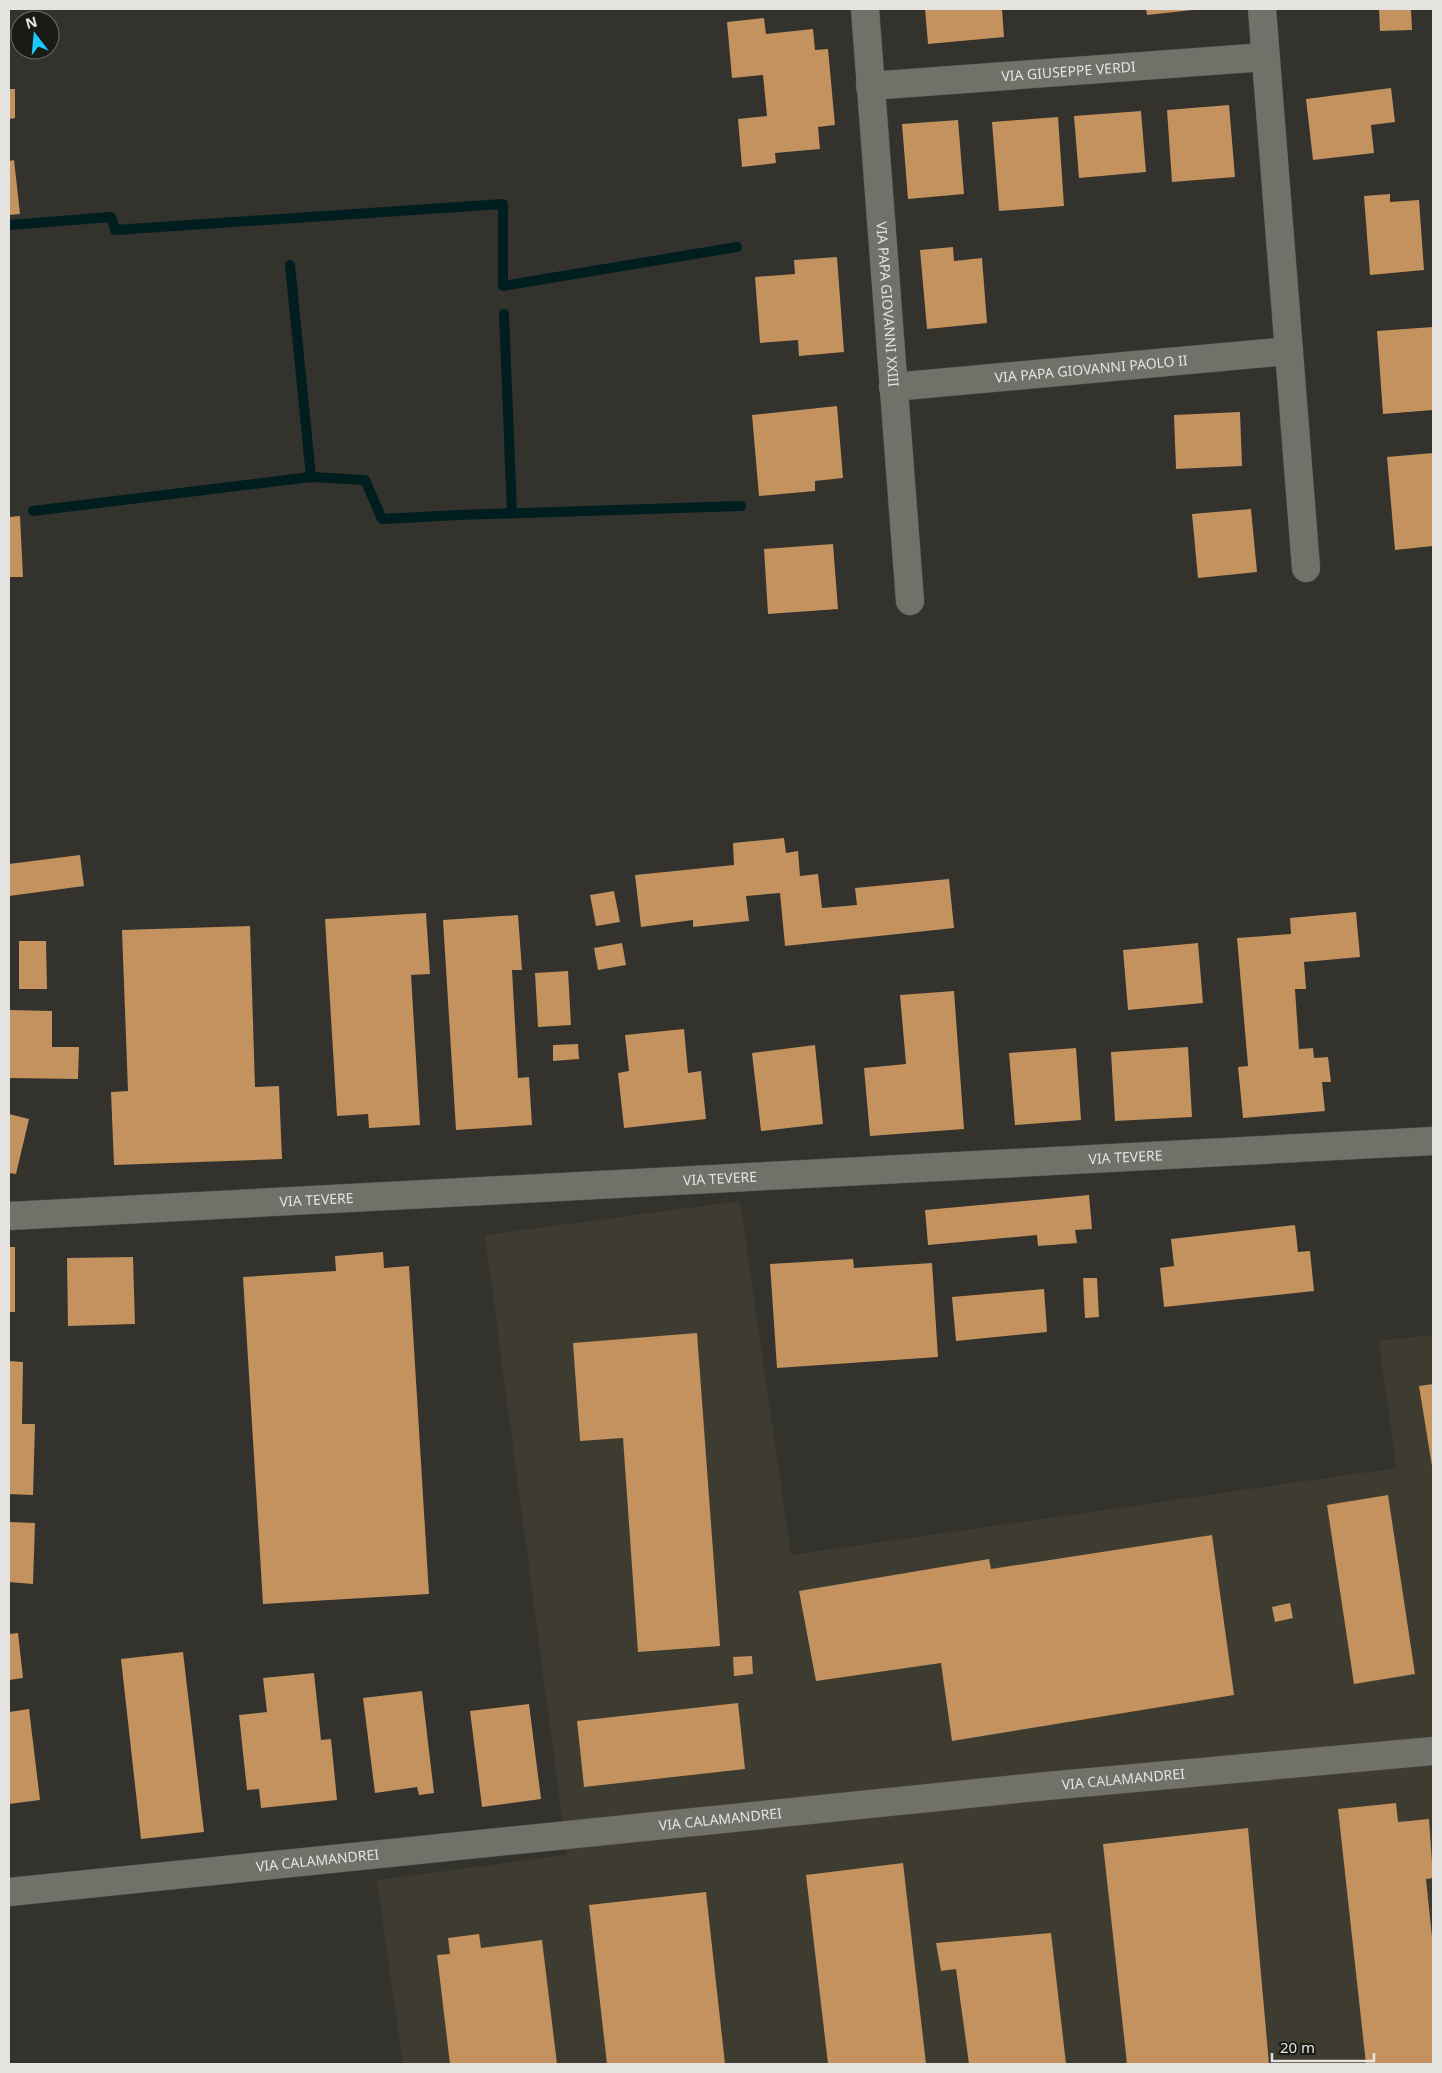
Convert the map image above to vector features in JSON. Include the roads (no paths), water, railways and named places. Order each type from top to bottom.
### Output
[{"type":"street","name":"VIA PAPA GIOVANNI XXIII","points":[[865,9],[910,601]]},
{"type":"street","points":[[1262,9],[1306,568]]},
{"type":"street","name":"VIA GIUSEPPE VERDI","points":[[870,86],[1265,57]]},
{"type":"street","name":"VIA PAPA GIOVANNI PAOLO II","points":[[893,387],[1289,351]]},
{"type":"street","name":"VIA TEVERE","points":[[9,1216],[1433,1141]]},
{"type":"street","name":"VIA CALAMANDREI","points":[[9,1892],[1036,1787],[1433,1751]]},
{"type":"waterway","points":[[9,225],[111,217],[115,230],[503,204],[503,286],[737,247]]},
{"type":"waterway","points":[[290,265],[311,477]]},
{"type":"waterway","points":[[504,314],[512,513]]},
{"type":"waterway","points":[[33,511],[311,477],[365,480],[382,519],[741,506]]}]
